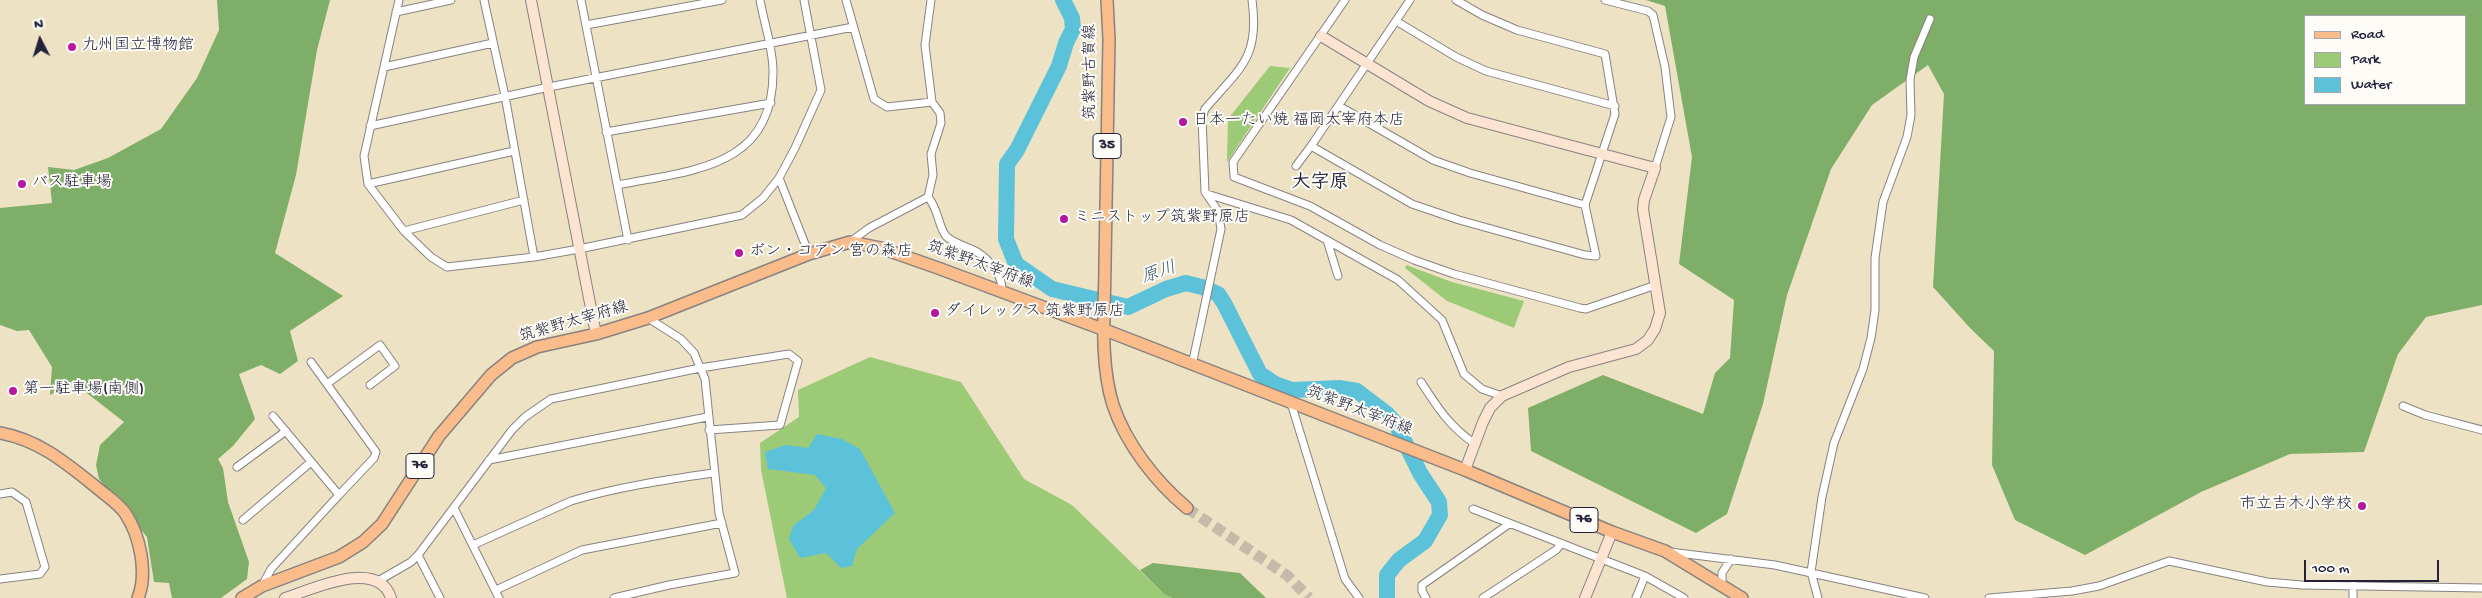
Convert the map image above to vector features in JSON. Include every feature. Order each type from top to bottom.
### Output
[{"type":"main road","name":"筑紫野古賀線","points":[[1107,0],[1109,39],[1105,330],[1109,389],[1123,429],[1149,468],[1171,494],[1187,508]]},
{"type":"main road","name":"筑紫野太宰府線","points":[[242,598],[262,586],[339,557],[363,542],[382,524],[439,436],[491,375],[512,358],[537,347],[596,334],[648,318],[809,254],[850,242],[881,248],[1105,330],[1465,470],[1612,532],[1665,551],[1722,584],[1742,598]]},
{"type":"main road","points":[[0,433],[22,438],[53,454],[124,512],[132,527],[143,570],[138,598]]},
{"type":"street","points":[[399,0],[364,156],[368,184],[404,231],[431,256],[447,267],[579,250],[742,215],[763,198],[779,178],[799,140],[820,90],[804,0]]},
{"type":"street","points":[[396,12],[451,0]]},
{"type":"street","points":[[484,0],[505,96],[534,257]]},
{"type":"street","points":[[531,0],[596,334]]},
{"type":"street","points":[[581,0],[628,240]]},
{"type":"street","points":[[586,25],[722,0]]},
{"type":"street","points":[[618,185],[713,165],[742,150],[759,127],[771,102],[773,70],[760,0]]},
{"type":"street","points":[[846,0],[874,99],[887,108],[932,102]]},
{"type":"street","points":[[928,197],[932,175],[931,154],[941,123],[940,114],[932,102],[926,45],[931,0]]},
{"type":"street","points":[[1192,365],[1221,228],[1218,211],[1207,194],[1202,118],[1205,109],[1250,55],[1255,24],[1252,0]]},
{"type":"street","points":[[1346,0],[1233,162],[1234,177],[1310,206],[1380,246],[1414,260],[1454,274],[1580,308],[1586,309],[1656,285]]},
{"type":"street","points":[[1296,166],[1410,0]]},
{"type":"street","points":[[1311,146],[1412,204],[1468,223],[1585,256],[1596,256],[1585,205],[1615,114],[1605,54],[1516,30],[1482,15],[1456,0]]},
{"type":"street","points":[[1465,470],[1490,408],[1502,396],[1569,367],[1636,349],[1648,340],[1655,329],[1660,313],[1643,210],[1644,200],[1671,117],[1665,67],[1653,15],[1648,11],[1605,0]]},
{"type":"street","points":[[1818,598],[1811,572],[1822,498],[1834,443],[1863,369],[1871,338],[1875,310],[1875,258],[1883,202],[1907,138],[1911,115],[1910,80],[1914,57],[1930,20]]},
{"type":"street","points":[[1396,21],[1456,57],[1486,71],[1615,106]]},
{"type":"street","points":[[370,126],[597,77],[853,27]]},
{"type":"street","points":[[1321,36],[1429,101],[1467,118],[1655,168]]},
{"type":"street","points":[[384,67],[493,43]]},
{"type":"street","points":[[606,132],[771,102]]},
{"type":"street","points":[[1339,106],[1433,160],[1470,174],[1585,205]]},
{"type":"street","points":[[368,184],[514,151]]},
{"type":"street","points":[[779,178],[809,254]]},
{"type":"street","points":[[1207,194],[1291,220],[1398,280],[1442,320],[1464,374],[1482,389],[1502,396]]},
{"type":"street","points":[[850,242],[869,228],[928,197]]},
{"type":"street","points":[[928,197],[936,206],[946,236],[955,243],[973,250],[993,266],[1002,285],[1002,292]]},
{"type":"street","points":[[404,231],[524,200]]},
{"type":"street","points":[[1327,240],[1338,276]]},
{"type":"street","points":[[614,598],[669,585],[735,573],[722,523],[713,473],[705,379],[694,354],[681,339],[648,318]]},
{"type":"street","points":[[327,384],[380,345],[395,366],[370,385]]},
{"type":"street","points":[[378,581],[411,562],[418,555],[489,460],[525,416],[551,399],[700,368],[789,354],[798,361],[780,425],[709,430]]},
{"type":"street","points":[[262,586],[271,569],[374,458],[376,452],[311,362]]},
{"type":"street","points":[[1421,382],[1442,416],[1460,434],[1475,444]]},
{"type":"street","points":[[1291,403],[1345,579],[1359,598]]},
{"type":"street","points":[[2403,406],[2425,415],[2482,430]]},
{"type":"street","points":[[273,416],[339,495]]},
{"type":"street","points":[[489,460],[707,417]]},
{"type":"street","points":[[236,467],[286,431]]},
{"type":"street","points":[[243,520],[311,462]]},
{"type":"street","points":[[473,545],[570,501],[666,480],[713,473]]},
{"type":"street","points":[[0,494],[12,492],[26,502],[45,567],[40,574],[0,579]]},
{"type":"street","points":[[454,508],[500,598]]},
{"type":"street","points":[[1473,509],[1645,576],[1684,598]]},
{"type":"street","points":[[496,590],[582,550],[722,523]]},
{"type":"street","points":[[1426,598],[1422,591],[1422,585],[1509,524]]},
{"type":"street","points":[[1585,598],[1612,532]]},
{"type":"street","points":[[1483,598],[1556,550],[1561,544]]},
{"type":"street","points":[[1665,551],[1811,572],[1925,598]]},
{"type":"street","points":[[418,555],[440,598]]},
{"type":"street","points":[[1722,584],[1722,573],[1731,559]]},
{"type":"street","points":[[1989,598],[2072,591],[2099,586],[2169,561],[2268,582],[2354,586],[2482,588]]},
{"type":"street","points":[[1636,598],[1645,576]]},
{"type":"street","points":[[285,598],[329,582],[365,578],[378,581],[388,589],[390,598]]},
{"type":"street","points":[[2353,598],[2354,586]]},
{"type":"green space","points":[[217,0],[330,0],[317,50],[296,175],[275,253],[343,296],[290,331],[298,361],[280,374],[261,365],[239,374],[255,419],[233,446],[218,459],[223,468],[228,502],[249,562],[247,579],[221,598],[172,598],[169,583],[154,582],[147,537],[99,479],[96,465],[100,445],[124,422],[74,383],[50,395],[52,367],[29,330],[17,331],[0,325],[0,208],[52,203],[48,167],[74,170],[108,158],[161,129],[197,78],[219,30]]},
{"type":"green space","points":[[1646,0],[2482,0],[2482,305],[2426,317],[2398,354],[2364,452],[2290,454],[2201,492],[2085,555],[2015,520],[1992,465],[1994,351],[1933,287],[1944,94],[1928,65],[1872,105],[1831,169],[1787,295],[1763,404],[1727,514],[1696,533],[1531,451],[1528,408],[1603,375],[1703,414],[1715,373],[1730,358],[1734,300],[1679,264],[1692,157],[1665,6]]},
{"type":"green space","points":[[1270,66],[1290,68],[1227,162],[1228,119]]},
{"type":"green space","points":[[1406,265],[1452,282],[1524,301],[1514,328],[1447,301],[1405,268]]},
{"type":"green space","points":[[870,357],[961,382],[1024,479],[1072,505],[1164,594],[1172,598],[787,598],[761,470],[760,443],[799,417],[798,390]]},
{"type":"green space","points":[[1153,563],[1240,573],[1266,598],[1172,598],[1164,594],[1140,570]]},
{"type":"water","points":[[817,434],[842,439],[860,449],[895,513],[857,549],[852,566],[841,568],[826,553],[800,558],[789,539],[793,526],[814,510],[826,488],[815,475],[768,469],[765,452],[786,445],[808,448]]},
{"type":"waterway","name":"原川","points":[[1063,0],[1072,18],[1073,29],[1066,43],[1059,66],[1017,150],[1007,164],[1006,239],[1016,264],[1052,289],[1128,307],[1166,289],[1186,283],[1202,287],[1218,294],[1260,374],[1275,384],[1292,390],[1339,388],[1357,391],[1386,413],[1396,424],[1420,473],[1439,502],[1440,515],[1425,541],[1399,560],[1387,575],[1387,598]]},
{"type":"tunnel","points":[[1187,508],[1288,576],[1309,598]]},
{"type":"place","name":"九州国立博物館","points":[[72,47]]},
{"type":"place","name":"日本一たい焼 福岡太宰府本店","points":[[1183,122]]},
{"type":"place","name":"バス駐車場","points":[[22,184]]},
{"type":"place","name":"ミニストップ筑紫野原店","points":[[1064,219]]},
{"type":"place","name":"ボン・コアン 宮の森店","points":[[739,253]]},
{"type":"place","name":"ダイレックス 筑紫野原店","points":[[935,313]]},
{"type":"place","name":"第一駐車場(南側)","points":[[13,391]]},
{"type":"place","name":"市立吉木小学校","points":[[2362,506]]},
{"type":"district","name":"大字原","points":[[1320,184]]}]
